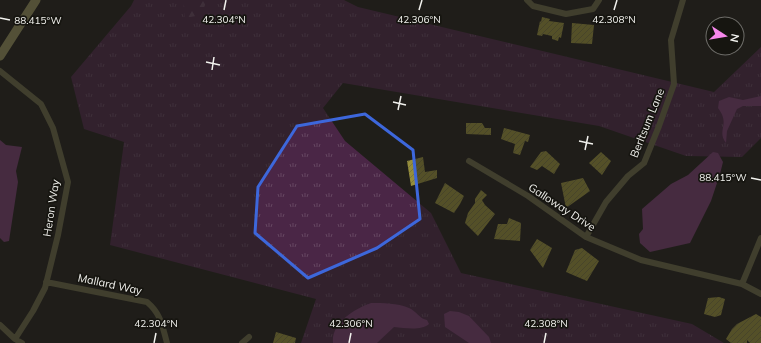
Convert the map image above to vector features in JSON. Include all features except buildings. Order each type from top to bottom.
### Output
[{"type":"street","points":[[0,56],[36,0]]},
{"type":"street","points":[[527,0],[533,6],[566,14],[593,9],[599,0]]},
{"type":"street","name":"Berltsum Lane","points":[[586,237],[606,202],[628,176],[644,163],[651,148],[674,84],[671,40],[683,0]]},
{"type":"street","name":"Heron Way","points":[[0,71],[41,104],[53,128],[68,182],[58,234],[45,288],[33,311],[15,339]]},
{"type":"street","name":"Galloway Drive","points":[[470,161],[528,196],[586,237],[641,260],[742,284],[761,294]]},
{"type":"street","points":[[742,284],[761,238]]},
{"type":"street","name":"Mallard Way","points":[[46,282],[147,302],[156,310],[166,343]]},
{"type":"street","points":[[0,326],[22,343]]},
{"type":"street","points":[[242,343],[249,337]]},
{"type":"highlighted area","points":[[365,114],[413,150],[420,219],[377,248],[308,278],[255,233],[258,187],[297,126]]},
{"type":"green space","points":[[134,0],[344,0],[358,7],[714,92],[761,47],[761,138],[742,157],[686,156],[599,126],[343,83],[323,108],[345,141],[431,213],[461,273],[692,324],[724,343],[301,343],[316,299],[110,245],[124,142],[84,129],[71,77],[131,6]]},
{"type":"green space","points":[[183,0],[207,0],[201,15],[185,18]]},
{"type":"shaded area","points":[[761,96],[761,106],[743,106],[737,109],[727,131],[726,143],[722,134],[724,123],[722,114],[718,108],[719,101],[729,97],[743,100]]},
{"type":"shaded area","points":[[0,140],[6,145],[22,147],[16,171],[18,182],[9,241],[4,242],[0,238]]},
{"type":"shaded area","points":[[713,152],[718,153],[723,162],[720,174],[711,201],[690,243],[650,252],[640,243],[639,234],[643,229],[642,209],[671,184],[688,175]]},
{"type":"shaded area","points":[[371,303],[385,303],[404,306],[427,320],[429,324],[422,328],[394,327],[377,343],[333,343],[333,336],[340,323],[351,313]]},
{"type":"shaded area","points":[[450,311],[459,312],[469,316],[489,337],[491,343],[469,343],[445,327],[444,314]]}]
